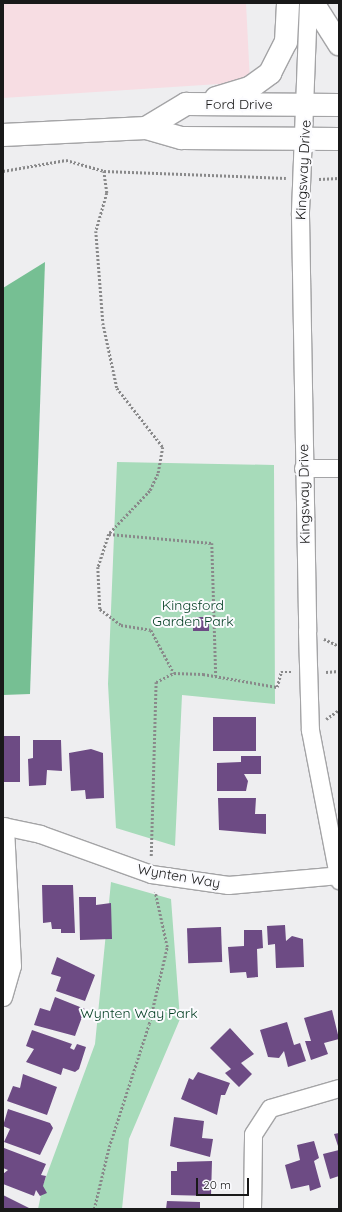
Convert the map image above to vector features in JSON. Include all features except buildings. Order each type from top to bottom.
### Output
[{"type":"main road","points":[[198,104],[251,87],[270,73],[286,42],[288,3]]},
{"type":"main road","points":[[314,3],[339,44]]},
{"type":"main road","name":"Ford Drive","points":[[146,128],[186,104],[339,105]]},
{"type":"main road","name":"Ford Drive","points":[[3,135],[146,128],[182,138],[305,140],[339,139]]},
{"type":"street","name":"Kingsway Drive","points":[[308,3],[307,105],[301,179],[303,468],[310,730],[338,877]]},
{"type":"street","points":[[303,468],[339,468]]},
{"type":"street","points":[[3,997],[12,966],[4,826]]},
{"type":"street","name":"Wynten Way","points":[[4,826],[40,834],[151,874],[228,885],[338,877]]},
{"type":"street","points":[[252,1209],[253,1134],[270,1108],[339,1088]]},
{"type":"path","points":[[3,171],[66,160],[104,171],[301,179]]},
{"type":"path","points":[[104,171],[107,192],[96,231],[103,323],[117,388],[163,447],[158,474],[150,491],[109,534],[98,568],[100,608],[121,625],[151,630],[174,673]]},
{"type":"path","points":[[109,534],[212,542],[216,676]]},
{"type":"shaded area","points":[[3,3],[246,3],[250,82],[3,98]]},
{"type":"green space","points":[[45,262],[30,694],[3,695],[3,288]]},
{"type":"green space","name":"Kingsford Garden Park","points":[[117,462],[274,465],[275,704],[182,695],[175,846],[116,828],[108,684]]},
{"type":"green space","name":"Wynten Way Park","points":[[111,882],[171,899],[180,1019],[129,1139],[122,1209],[38,1209],[43,1185],[95,1044]]}]
